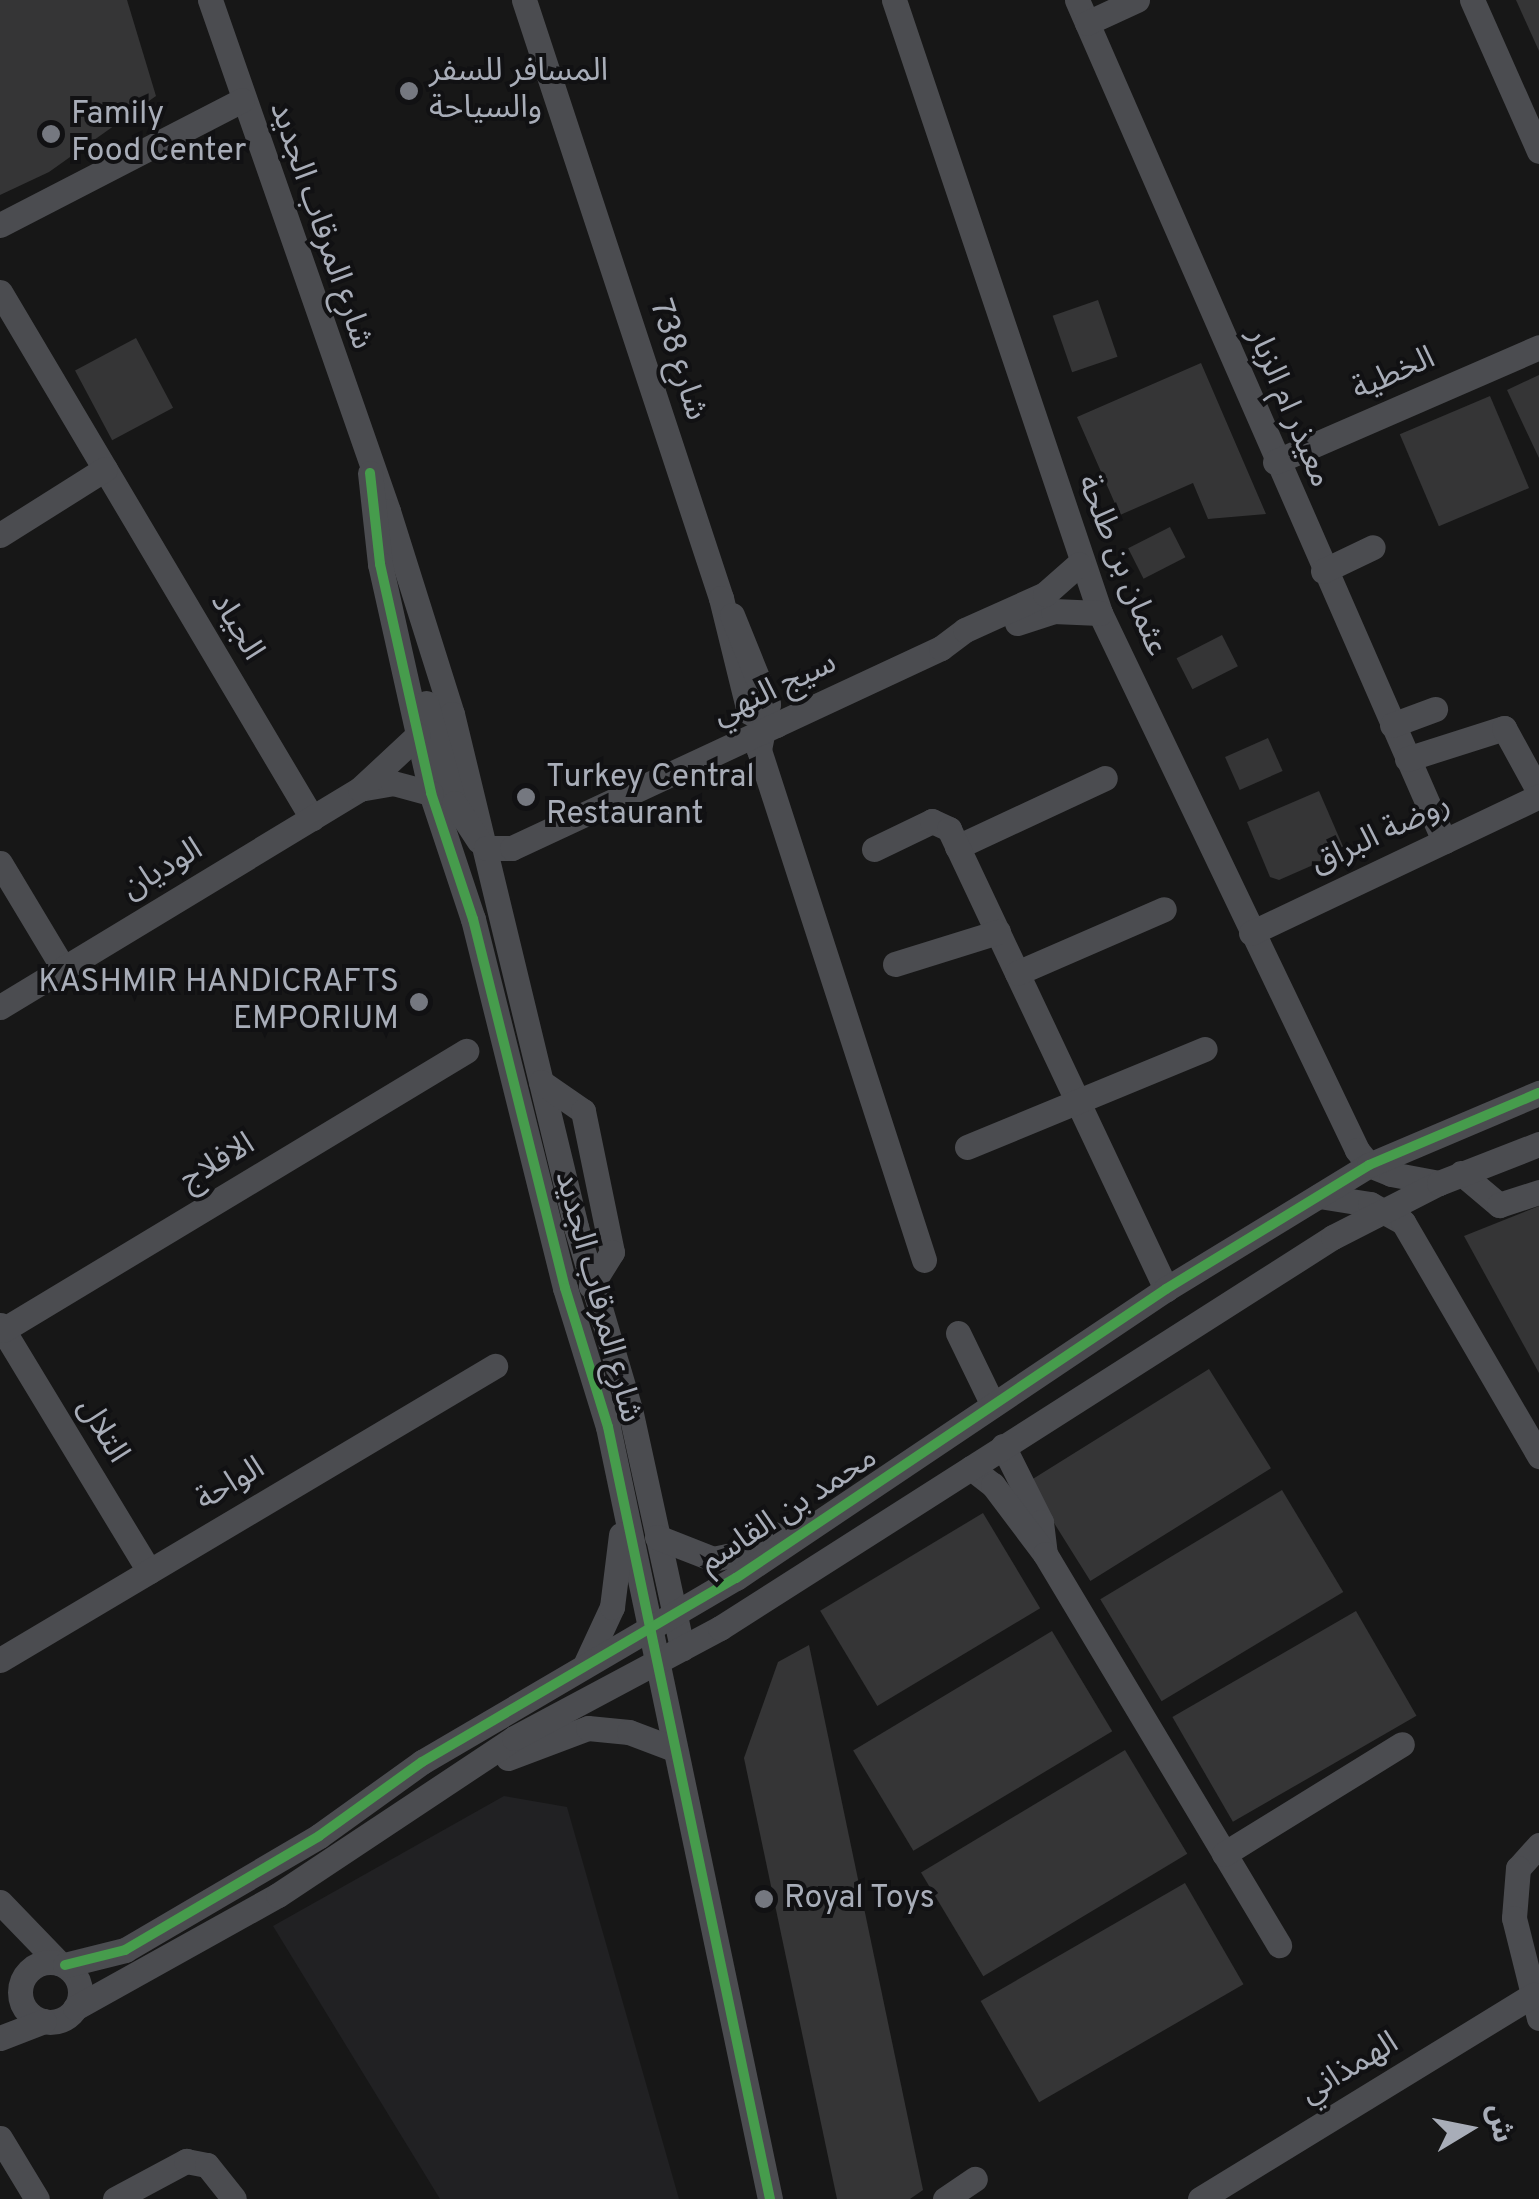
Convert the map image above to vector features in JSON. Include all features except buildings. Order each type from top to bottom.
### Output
[{"type":"street","name":"شارع المرقاب الجديد","points":[[210,0],[446,695],[591,1286],[630,1409],[682,1648]]},
{"type":"street","name":"شارع 738","points":[[524,0],[721,598],[750,652],[768,704],[767,727],[924,1260]]},
{"type":"street","name":"عثمان بن طلحة","points":[[894,0],[1079,564],[1251,933],[1369,1165]]},
{"type":"street","points":[[1082,12],[1137,0]]},
{"type":"street","points":[[1472,0],[1532,115],[1539,152]]},
{"type":"street","name":"معيذر ام الزبار","points":[[1082,12],[1275,462],[1444,841]]},
{"type":"street","points":[[0,224],[242,100]]},
{"type":"street","name":"الجياد","points":[[0,292],[312,818]]},
{"type":"street","name":"الخطية","points":[[1275,462],[1539,347]]},
{"type":"street","points":[[0,535],[105,469]]},
{"type":"street","name":"شارع المرقاب الجديد","points":[[370,473],[380,564],[431,793],[476,932],[623,1506],[770,2199]]},
{"type":"street","points":[[1323,571],[1373,547]]},
{"type":"street","name":"سيج النهي","points":[[486,848],[512,848],[941,648],[965,630],[1045,594],[1079,564]]},
{"type":"street","points":[[941,648],[1053,611],[1100,613]]},
{"type":"street","points":[[404,669],[425,701],[460,816],[486,848]]},
{"type":"street","points":[[1392,726],[1435,709]]},
{"type":"street","points":[[1407,759],[1504,728],[1539,794]]},
{"type":"street","name":"الوديان","points":[[0,1006],[360,789],[418,735]]},
{"type":"street","points":[[958,847],[1105,778]]},
{"type":"street","name":"الوديان","points":[[360,789],[394,783],[431,793]]},
{"type":"street","name":"روضة البراق","points":[[1251,933],[1539,794]]},
{"type":"street","points":[[874,849],[938,821],[958,847],[1166,1289]]},
{"type":"street","points":[[0,863],[63,968]]},
{"type":"street","points":[[1016,973],[1164,909]]},
{"type":"street","points":[[894,964],[998,932]]},
{"type":"street","points":[[966,1146],[1078,1104],[1205,1049]]},
{"type":"street","name":"الافلاج","points":[[2,1328],[466,1051]]},
{"type":"street","name":"محمد بن القاسم","points":[[62,1964],[106,1958],[144,1940],[586,1664],[675,1614],[855,1500],[1166,1289],[1369,1165],[1539,1092]]},
{"type":"street","points":[[1351,1131],[1407,1147]]},
{"type":"street","name":"محمد بن القاسم","points":[[75,2008],[278,1894],[474,1763],[682,1648],[1358,1225],[1450,1178],[1539,1144]]},
{"type":"street","points":[[1369,1165],[1450,1178],[1499,1204],[1539,1192]]},
{"type":"street","points":[[1318,1196],[1387,1210],[1402,1222],[1410,1242],[1539,1456]]},
{"type":"street","points":[[1358,1225],[1410,1242]]},
{"type":"street","name":"التلال","points":[[2,1328],[149,1572]]},
{"type":"street","points":[[962,1332],[997,1403]]},
{"type":"street","name":"الواحة","points":[[0,1660],[496,1366]]},
{"type":"street","points":[[1004,1446],[1041,1522],[1045,1554]]},
{"type":"street","points":[[971,1468],[993,1484],[1045,1554],[1279,1945]]},
{"type":"street","points":[[657,1536],[698,1557],[727,1558],[820,1505],[855,1500]]},
{"type":"street","points":[[586,1664],[612,1607],[623,1506]]},
{"type":"street","points":[[474,1763],[500,1761],[588,1728],[629,1732],[674,1749]]},
{"type":"street","points":[[1224,1854],[1402,1744]]},
{"type":"street","points":[[1536,2007],[1514,1918],[1518,1868],[1539,1845]]},
{"type":"street","points":[[0,1904],[62,1964],[80,1990],[75,2008],[0,2038]]},
{"type":"street","points":[[0,1904],[26,2010],[44,2021]]},
{"type":"street","points":[[0,2019],[33,1966],[62,1964]]},
{"type":"street","name":"الهمذاني","points":[[1200,2199],[1536,2007]]},
{"type":"street","points":[[0,2138],[37,2199]]},
{"type":"street","points":[[116,2199],[186,2160],[206,2165],[234,2199]]},
{"type":"street","points":[[0,2169],[18,2199]]},
{"type":"street","points":[[944,2199],[975,2179]]},
{"type":"shaded area","points":[[504,1796],[567,1807],[679,2199],[440,2199],[273,1926]]},
{"type":"cycle path","points":[[370,473],[380,564],[431,793],[473,919],[565,1288],[608,1427],[770,2199]]},
{"type":"cycle path","points":[[65,1965],[125,1950],[319,1836],[422,1762],[736,1578],[1166,1289],[1369,1165],[1539,1093]]},
{"type":"place","name":"المسافر للسفر والسياحة","points":[[409,91]]},
{"type":"place","name":"Family Food Center","points":[[51,134]]},
{"type":"place","name":"Turkey Central Restaurant","points":[[526,797]]},
{"type":"place","name":"KASHMIR HANDICRAFTS EMPORIUM","points":[[419,1002]]},
{"type":"place","name":"Royal Toys","points":[[764,1899]]}]
